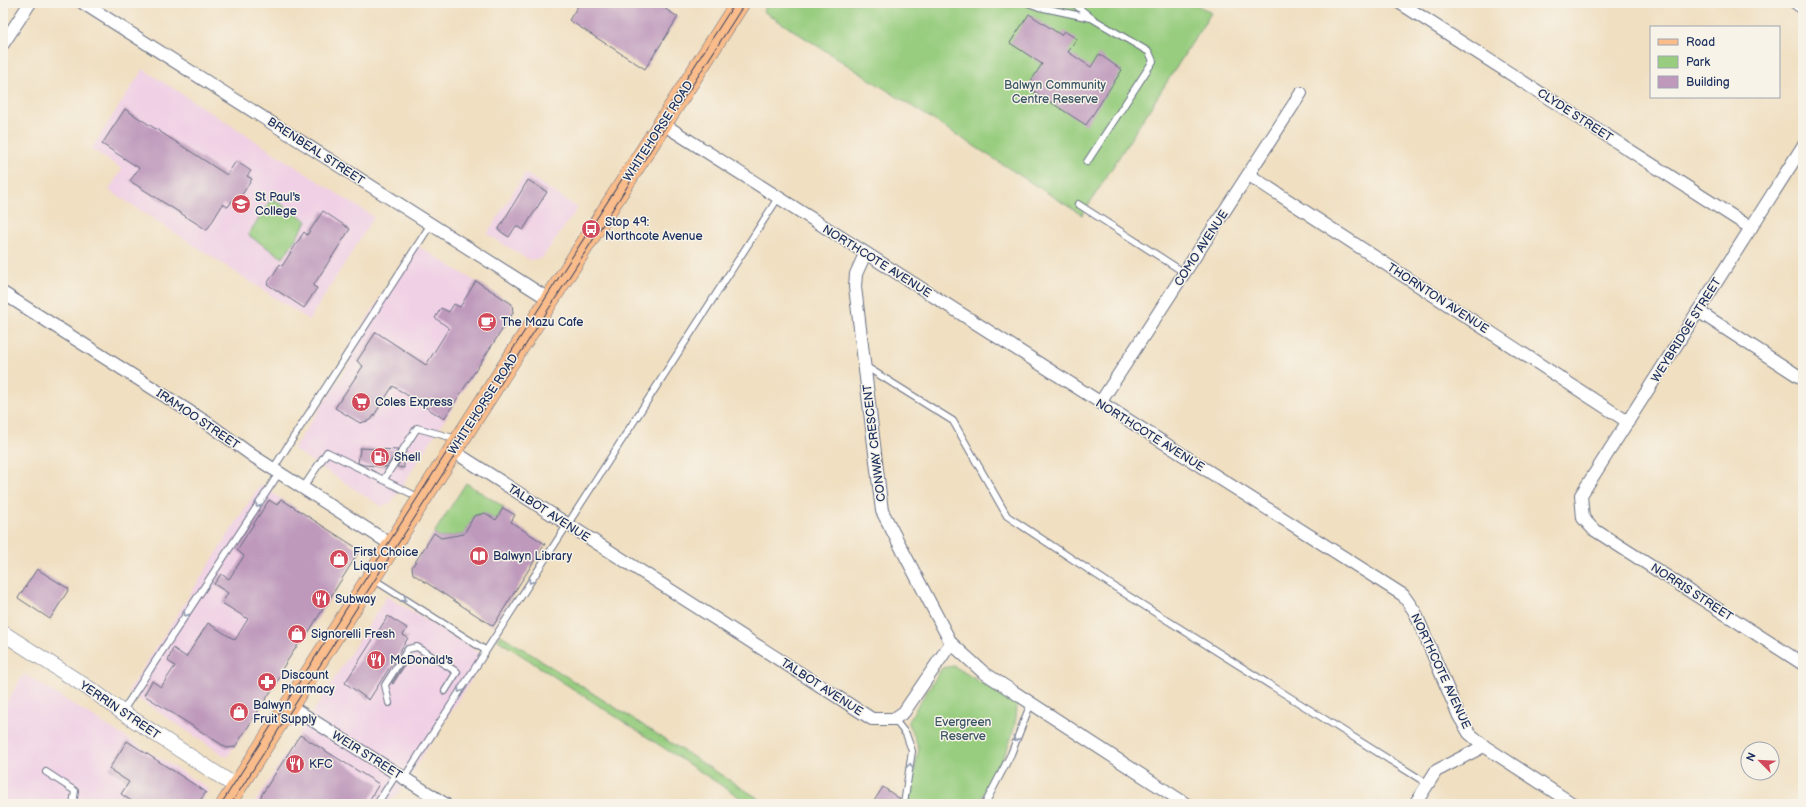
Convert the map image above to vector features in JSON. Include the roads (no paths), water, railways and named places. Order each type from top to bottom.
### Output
[{"type":"main road","name":"WHITEHORSE ROAD","points":[[226,804],[740,3]]},
{"type":"street","points":[[3,44],[30,3]]},
{"type":"street","name":"BRENBEAL STREET","points":[[83,3],[550,300]]},
{"type":"street","name":"CLYDE STREET","points":[[1400,3],[1751,228]]},
{"type":"street","points":[[1796,3],[1803,8]]},
{"type":"street","name":"COMO AVENUE","points":[[1100,403],[1301,93]]},
{"type":"street","name":"NORTHCOTE AVENUE","points":[[663,124],[865,254],[1403,595],[1415,612],[1459,716],[1469,733],[1484,746],[1574,804]]},
{"type":"street","name":"WEYBRIDGE STREET","points":[[1582,518],[1581,495],[1803,146]]},
{"type":"street","name":"THORNTON AVENUE","points":[[1249,175],[1628,422]]},
{"type":"street","name":"CONWAY CRESCENT","points":[[865,254],[856,274],[855,287],[882,510],[951,643]]},
{"type":"street","name":"IRAMOO STREET","points":[[3,293],[209,424],[228,439],[276,471],[392,545]]},
{"type":"street","points":[[1698,311],[1803,379]]},
{"type":"street","name":"TALBOT AVENUE","points":[[456,445],[568,525],[872,720],[894,719]]},
{"type":"street","name":"NORRIS STREET","points":[[1582,518],[1593,529],[1803,664]]},
{"type":"street","name":"YERRIN STREET","points":[[3,633],[237,787]]},
{"type":"street","points":[[894,719],[904,712],[951,643],[983,672],[1186,804]]},
{"type":"street","name":"WEIR STREET","points":[[290,706],[445,804]]},
{"type":"street","points":[[1415,804],[1436,771],[1484,746]]},
{"type":"lane","points":[[1028,3],[1039,7],[1093,18]]},
{"type":"lane","points":[[1072,3],[1093,18],[1149,52],[1153,61],[1087,162]]},
{"type":"lane","points":[[377,804],[401,776],[568,525],[778,198]]},
{"type":"lane","points":[[1078,204],[1185,273]]},
{"type":"lane","points":[[122,712],[431,224]]},
{"type":"lane","points":[[865,366],[953,421],[1007,516],[1127,595],[1428,784]]},
{"type":"lane","points":[[384,479],[416,428],[456,445]]},
{"type":"lane","points":[[303,488],[327,452],[384,479],[421,499]]},
{"type":"lane","points":[[371,578],[485,650]]},
{"type":"lane","points":[[388,703],[385,685],[408,649],[417,647],[457,672],[445,692]]},
{"type":"lane","points":[[986,804],[1011,754],[1031,703]]},
{"type":"lane","points":[[894,719],[906,734],[912,751],[904,804]]},
{"type":"lane","points":[[46,772],[75,791],[73,804]]},
{"type":"tram line","points":[[221,804],[735,3]]},
{"type":"tram line","points":[[231,804],[745,3]]},
{"type":"place","name":"St Paul's College","points":[[241,204]]},
{"type":"place","name":"Stop 49: Northcote Avenue","points":[[591,229]]},
{"type":"place","name":"The Mazu Cafe","points":[[487,322]]},
{"type":"place","name":"Coles Express","points":[[361,402]]},
{"type":"place","name":"Shell","points":[[380,457]]},
{"type":"place","name":"Balwyn Library","points":[[479,556]]},
{"type":"place","name":"First Choice Liquor","points":[[339,559]]},
{"type":"place","name":"Subway","points":[[321,599]]},
{"type":"place","name":"Signorelli Fresh","points":[[297,634]]},
{"type":"place","name":"McDonald's","points":[[376,660]]},
{"type":"place","name":"Discount Pharmacy","points":[[267,682]]},
{"type":"place","name":"Balwyn Fruit Supply","points":[[239,712]]},
{"type":"place","name":"KFC","points":[[295,764]]},
{"type":"park label","name":"Balwyn Community Centre Reserve","points":[[1055,92]]},
{"type":"park label","name":"Evergreen Reserve","points":[[963,729]]}]
